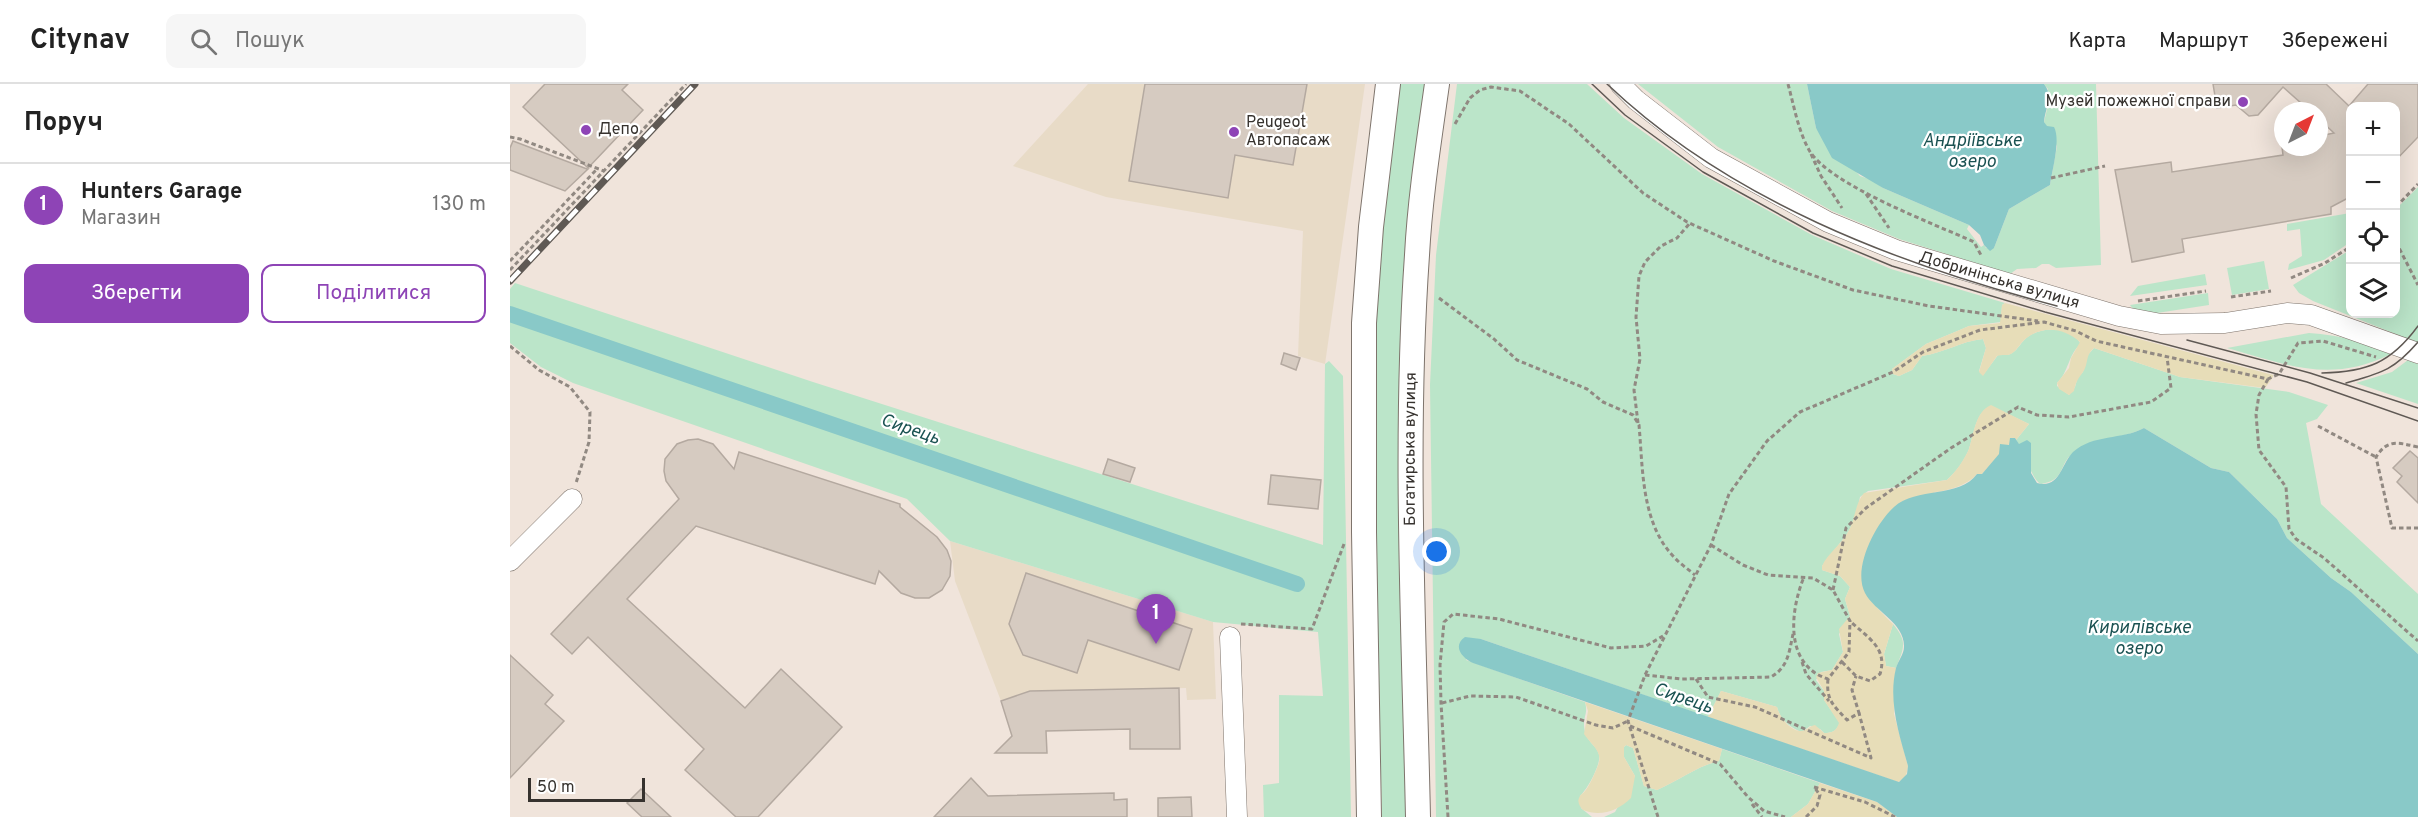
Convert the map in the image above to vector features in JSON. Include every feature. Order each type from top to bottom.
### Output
[{"type":"main road","points":[[1369,817],[1364,532],[1364,323],[1371,226],[1388,84]]},
{"type":"main road","name":"Богатирська вулиця","points":[[1418,817],[1411,495],[1412,382],[1417,255],[1437,84]]},
{"type":"street","name":"Добринінська вулиця","points":[[1620,84],[1636,100],[1711,158],[1828,222],[1896,250],[2119,316],[2161,324],[2182,324],[2225,323],[2288,313],[2311,315],[2418,353]]},
{"type":"street","points":[[510,561],[572,500]]},
{"type":"street","points":[[1230,637],[1237,817]]},
{"type":"path","points":[[510,270],[686,84]]},
{"type":"path","points":[[1788,84],[1799,128],[1821,176],[1845,213]]},
{"type":"path","points":[[1455,124],[1470,98],[1480,90],[1491,87],[1520,91],[1569,124],[1643,193],[1690,223],[1773,261],[1853,290],[1929,306],[2044,322],[2076,331],[2096,341],[2268,379],[2276,377],[2298,343],[2323,341],[2372,357],[2387,354],[2398,345]]},
{"type":"path","points":[[510,137],[604,171]]},
{"type":"path","points":[[1810,152],[1843,181],[1974,242]]},
{"type":"path","points":[[2051,178],[2105,165]]},
{"type":"path","points":[[510,261],[598,168]]},
{"type":"path","points":[[2400,203],[2418,184]]},
{"type":"path","points":[[1866,193],[1892,232]]},
{"type":"path","points":[[1690,223],[1677,238],[1661,246],[1645,262],[1639,276],[1636,317],[1640,359],[1634,390],[1647,506],[1661,538],[1673,557],[1695,574]]},
{"type":"path","points":[[2291,278],[2346,249]]},
{"type":"path","points":[[2400,250],[2418,285]]},
{"type":"path","points":[[2130,302],[2206,291]]},
{"type":"path","points":[[2231,297],[2271,291]]},
{"type":"path","points":[[1439,298],[1494,339],[1517,360],[1587,389],[1603,402],[1634,415],[1638,425]]},
{"type":"path","points":[[1658,817],[1628,721],[1645,675],[1711,545],[1729,494],[1767,441],[1800,412],[1893,372],[1923,352],[1980,330],[2044,322]]},
{"type":"path","points":[[510,346],[539,369],[570,387],[590,412],[589,442],[580,465],[572,500]]},
{"type":"path","points":[[1833,590],[1846,528],[1866,508],[1951,448],[2018,407],[2037,415],[2069,417],[2151,402],[2170,388],[2167,357]]},
{"type":"path","points":[[2268,379],[2257,404],[2259,450],[2286,487],[2289,529],[2296,539],[2324,558],[2418,641]]},
{"type":"path","points":[[2318,426],[2376,458]]},
{"type":"path","points":[[2418,447],[2394,443],[2382,447],[2376,458],[2392,528],[2418,528]]},
{"type":"path","points":[[1230,637],[1240,623],[1312,628],[1347,536]]},
{"type":"path","points":[[1711,545],[1743,565],[1768,575],[1813,578],[1833,590],[1850,621],[1882,651],[1883,664],[1880,674],[1870,681],[1856,675],[1842,662]]},
{"type":"path","points":[[1645,675],[1696,679],[1771,677],[1782,670],[1789,655],[1794,606],[1804,577]]},
{"type":"path","points":[[1448,817],[1440,665],[1444,622],[1453,614],[1499,619],[1611,648],[1646,645],[1664,635]]},
{"type":"path","points":[[1833,704],[1826,693],[1828,679],[1849,652],[1850,621]]},
{"type":"path","points":[[1793,633],[1806,674],[1847,720],[1858,713]]},
{"type":"path","points":[[1801,661],[1817,675],[1828,679]]},
{"type":"path","points":[[1696,679],[1708,698],[1755,707],[1871,758],[1852,690],[1856,675]]},
{"type":"path","points":[[1441,703],[1470,696],[1516,697],[1596,725],[1613,728],[1628,721]]},
{"type":"path","points":[[1629,726],[1720,764],[1762,817]]},
{"type":"path","points":[[1806,817],[1817,806],[1820,795],[1814,787],[1865,802],[1895,817]]},
{"type":"path","points":[[1748,797],[1764,812],[1785,817]]},
{"type":"shaded area","points":[[1088,84],[1365,84],[1325,364],[1298,356],[1303,231],[1106,197],[1013,166]]},
{"type":"shaded area","points":[[950,541],[1213,622],[1216,699],[1187,700],[1186,688],[1030,691],[1001,701],[955,581]]},
{"type":"green space","points":[[1398,84],[1428,84],[1407,817],[1382,817],[1372,379],[1377,260]]},
{"type":"green space","points":[[1457,84],[1587,84],[1624,118],[1702,174],[1812,235],[1891,269],[2005,303],[2002,305],[2001,322],[1969,326],[1926,344],[1892,369],[1893,374],[1899,376],[1912,370],[1922,356],[1983,339],[1986,348],[1979,371],[1983,375],[1998,355],[2012,353],[2029,336],[2042,331],[2057,330],[2070,334],[2081,344],[2073,353],[2064,374],[2057,383],[2057,386],[2069,395],[2075,387],[2078,376],[2083,372],[2086,357],[2094,348],[2180,377],[2289,392],[2328,405],[2317,419],[2306,423],[2321,504],[2418,594],[2418,654],[2351,592],[2331,578],[2287,538],[2277,519],[2229,472],[2211,468],[2144,428],[2081,448],[2068,458],[2058,476],[2041,484],[2034,477],[2016,440],[2029,424],[1991,406],[1978,419],[1967,453],[1960,466],[1947,480],[1868,491],[1860,497],[1856,517],[1847,534],[1822,566],[1822,570],[1840,576],[1850,587],[1845,599],[1850,616],[1839,634],[1843,652],[1832,670],[1821,672],[1816,680],[1824,691],[1824,700],[1840,723],[1834,731],[1824,733],[1810,726],[1802,732],[1786,722],[1777,707],[1721,691],[1708,717],[1481,639],[1466,660],[1585,702],[1585,731],[1599,754],[1593,776],[1580,796],[1581,808],[1592,817],[1436,817],[1430,385],[1436,255]]},
{"type":"green space","points":[[1638,84],[1807,84],[1816,128],[1860,176],[1969,225],[1967,229],[1981,247],[1984,245],[1986,248],[1994,248],[2009,209],[2050,185],[2057,146],[2044,122],[2048,105],[2048,89],[2044,84],[2096,84],[2101,265],[2056,268],[2049,264],[2042,264],[2036,268],[2017,269],[2010,274],[1899,239],[1832,211],[1718,147]]},
{"type":"green space","points":[[2418,187],[2418,343],[2356,318],[2400,318],[2400,205]]},
{"type":"green space","points":[[2346,214],[2346,245],[2324,260],[2288,270],[2289,264],[2302,256],[2300,229],[2287,231],[2287,224]]},
{"type":"green space","points":[[2346,252],[2346,314],[2313,301],[2299,293],[2293,285]]},
{"type":"green space","points":[[2264,261],[2269,289],[2232,295],[2227,268]]},
{"type":"green space","points":[[2205,274],[2207,285],[2130,296],[2138,286]]},
{"type":"green space","points":[[515,283],[813,382],[1323,545],[1325,364],[1329,361],[1343,376],[1351,817],[1264,817],[1263,785],[1279,783],[1279,695],[1323,696],[1318,632],[1213,622],[950,541],[907,499],[573,383],[541,367],[510,343],[510,289]]},
{"type":"green space","points":[[2208,293],[2209,305],[2144,315],[2135,311],[2130,305]]},
{"type":"green space","points":[[2309,333],[2351,340],[2391,354],[2369,363],[2328,370],[2290,365],[2227,348]]},
{"type":"green space","points":[[2408,360],[2418,364],[2418,404],[2356,383],[2392,372]]},
{"type":"green space","points":[[1893,624],[1903,641],[1896,668],[1886,666],[1884,654]]},
{"type":"green space","points":[[1626,745],[1633,748],[1644,786],[1657,790],[1703,766],[1719,761],[1722,749],[1820,783],[1808,804],[1791,817],[1604,817],[1615,812],[1635,776],[1624,757]]},
{"type":"sand","points":[[2005,303],[2273,375],[2273,377],[2265,388],[2180,377],[2094,348],[2089,353],[2085,369],[2077,380],[2074,391],[2069,395],[2059,389],[2057,383],[2069,368],[2071,358],[2080,342],[2068,334],[2055,330],[2034,333],[2011,354],[1997,356],[1983,376],[1979,372],[1986,348],[1983,339],[1922,356],[1912,370],[1899,376],[1893,374],[1892,369],[1926,344],[1969,326],[2000,323],[2002,305]]},
{"type":"sand","points":[[1991,405],[2029,424],[1982,474],[1977,474],[1958,487],[1935,492],[1863,563],[1864,583],[1869,597],[1893,624],[1884,654],[1886,666],[1896,668],[1894,714],[1908,766],[1907,774],[1898,782],[1708,717],[1721,691],[1777,707],[1780,715],[1793,729],[1803,731],[1815,725],[1824,733],[1835,730],[1839,723],[1824,700],[1824,691],[1816,677],[1818,673],[1832,670],[1843,652],[1839,629],[1850,616],[1845,599],[1850,587],[1840,576],[1822,570],[1822,566],[1848,532],[1864,493],[1947,480],[1957,470],[1969,449],[1978,418]]},
{"type":"sand","points":[[1585,702],[1722,749],[1719,761],[1703,766],[1657,790],[1644,786],[1633,748],[1626,745],[1624,757],[1635,776],[1631,798],[1608,812],[1596,813],[1583,810],[1578,800],[1591,781],[1599,758],[1597,750],[1584,734],[1588,711]]},
{"type":"sand","points":[[1820,783],[1877,802],[1897,817],[1791,817],[1808,804]]},
{"type":"water","name":"Андріївське озеро","points":[[1807,84],[2044,84],[2049,98],[2044,122],[2047,126],[2054,127],[2057,139],[2050,185],[2009,209],[1994,248],[1990,251],[1984,245],[1980,235],[1969,225],[1883,188],[1832,158],[1816,128]]},
{"type":"water","name":"Кирилівське озеро","points":[[2144,428],[2211,468],[2229,472],[2277,519],[2287,538],[2331,578],[2351,592],[2418,654],[2418,817],[1897,817],[1877,802],[1473,663],[1460,652],[1459,644],[1465,637],[1481,639],[1899,782],[1907,774],[1908,766],[1901,742],[1893,693],[1896,668],[1904,650],[1903,639],[1895,624],[1870,600],[1862,583],[1864,559],[1880,524],[1894,507],[1903,501],[1949,490],[1969,481],[1977,474],[1982,474],[1999,454],[2000,444],[2009,445],[2010,438],[2015,438],[2019,444],[2027,440],[2031,443],[2031,473],[2037,483],[2045,484],[2055,479],[2069,457],[2081,446]]},
{"type":"building","name":"Депо","points":[[545,84],[628,84],[622,90],[643,110],[588,168],[523,107]]},
{"type":"building","points":[[1145,84],[1307,84],[1293,165],[1235,155],[1228,198],[1129,181]]},
{"type":"building","points":[[2213,84],[2326,84],[2346,103],[2346,199],[2331,207],[2331,214],[2182,239],[2184,252],[2132,262],[2115,170],[2171,162],[2172,172],[2276,156],[2328,156],[2328,134],[2334,133],[2328,127],[2328,102],[2300,102],[2283,87],[2258,115],[2249,116],[2236,105],[2217,108]]},
{"type":"building","points":[[2368,84],[2418,84],[2418,137],[2400,156],[2400,102],[2352,102]]},
{"type":"building","points":[[513,141],[588,169],[565,191],[510,170],[510,148]]},
{"type":"building","points":[[1284,353],[1300,358],[1296,370],[1281,364]]},
{"type":"building","points":[[698,439],[713,444],[734,469],[739,452],[900,504],[900,507],[937,537],[947,550],[951,561],[950,576],[942,590],[929,598],[915,598],[901,593],[879,571],[875,584],[696,526],[627,599],[745,708],[781,669],[842,727],[758,817],[736,817],[685,770],[704,749],[588,637],[572,654],[551,634],[679,499],[666,481],[665,459],[677,444]]},
{"type":"building","points":[[2410,451],[2418,458],[2418,503],[2397,482],[2402,476],[2393,468]]},
{"type":"building","points":[[1108,459],[1135,468],[1130,482],[1103,474]]},
{"type":"building","points":[[1271,475],[1321,480],[1318,509],[1268,504]]},
{"type":"building","points":[[1026,573],[1192,629],[1179,670],[1088,640],[1077,673],[1023,655],[1009,624]]},
{"type":"building","points":[[510,655],[553,695],[545,704],[564,721],[510,778]]},
{"type":"building","points":[[1179,688],[1180,749],[1130,749],[1130,729],[1046,731],[1047,753],[995,753],[1012,736],[1001,701],[1030,691]]},
{"type":"building","points":[[971,778],[988,796],[1114,793],[1114,800],[1127,799],[1127,817],[934,817]]},
{"type":"building","points":[[641,789],[671,817],[642,817],[627,803]]},
{"type":"building","points":[[1191,797],[1192,817],[1158,817],[1158,798]]},
{"type":"waterway","name":"Сирець","points":[[510,314],[1297,584]]},
{"type":"tram line","points":[[1592,84],[1625,115],[1703,172],[1813,233],[1892,266],[2045,312],[2307,382],[2418,421]]},
{"type":"tram line","points":[[1607,84],[1655,125],[1706,162],[1817,223],[1936,270],[2057,306]]},
{"type":"tram line","points":[[2322,373],[2352,370],[2377,363],[2398,349],[2418,326]]},
{"type":"tram line","points":[[2187,340],[2310,373],[2418,408]]},
{"type":"tram line","points":[[2346,383],[2386,370],[2418,342]]},
{"type":"railway","points":[[510,281],[695,84]]},
{"type":"place","name":"Музей пожежної справи","points":[[2243,102]]},
{"type":"place","name":"Депо","points":[[586,130]]},
{"type":"place","name":"Peugeot Автопасаж","points":[[1234,132]]},
{"type":"place","name":"Hunters Garage","points":[[1156,644]]}]
